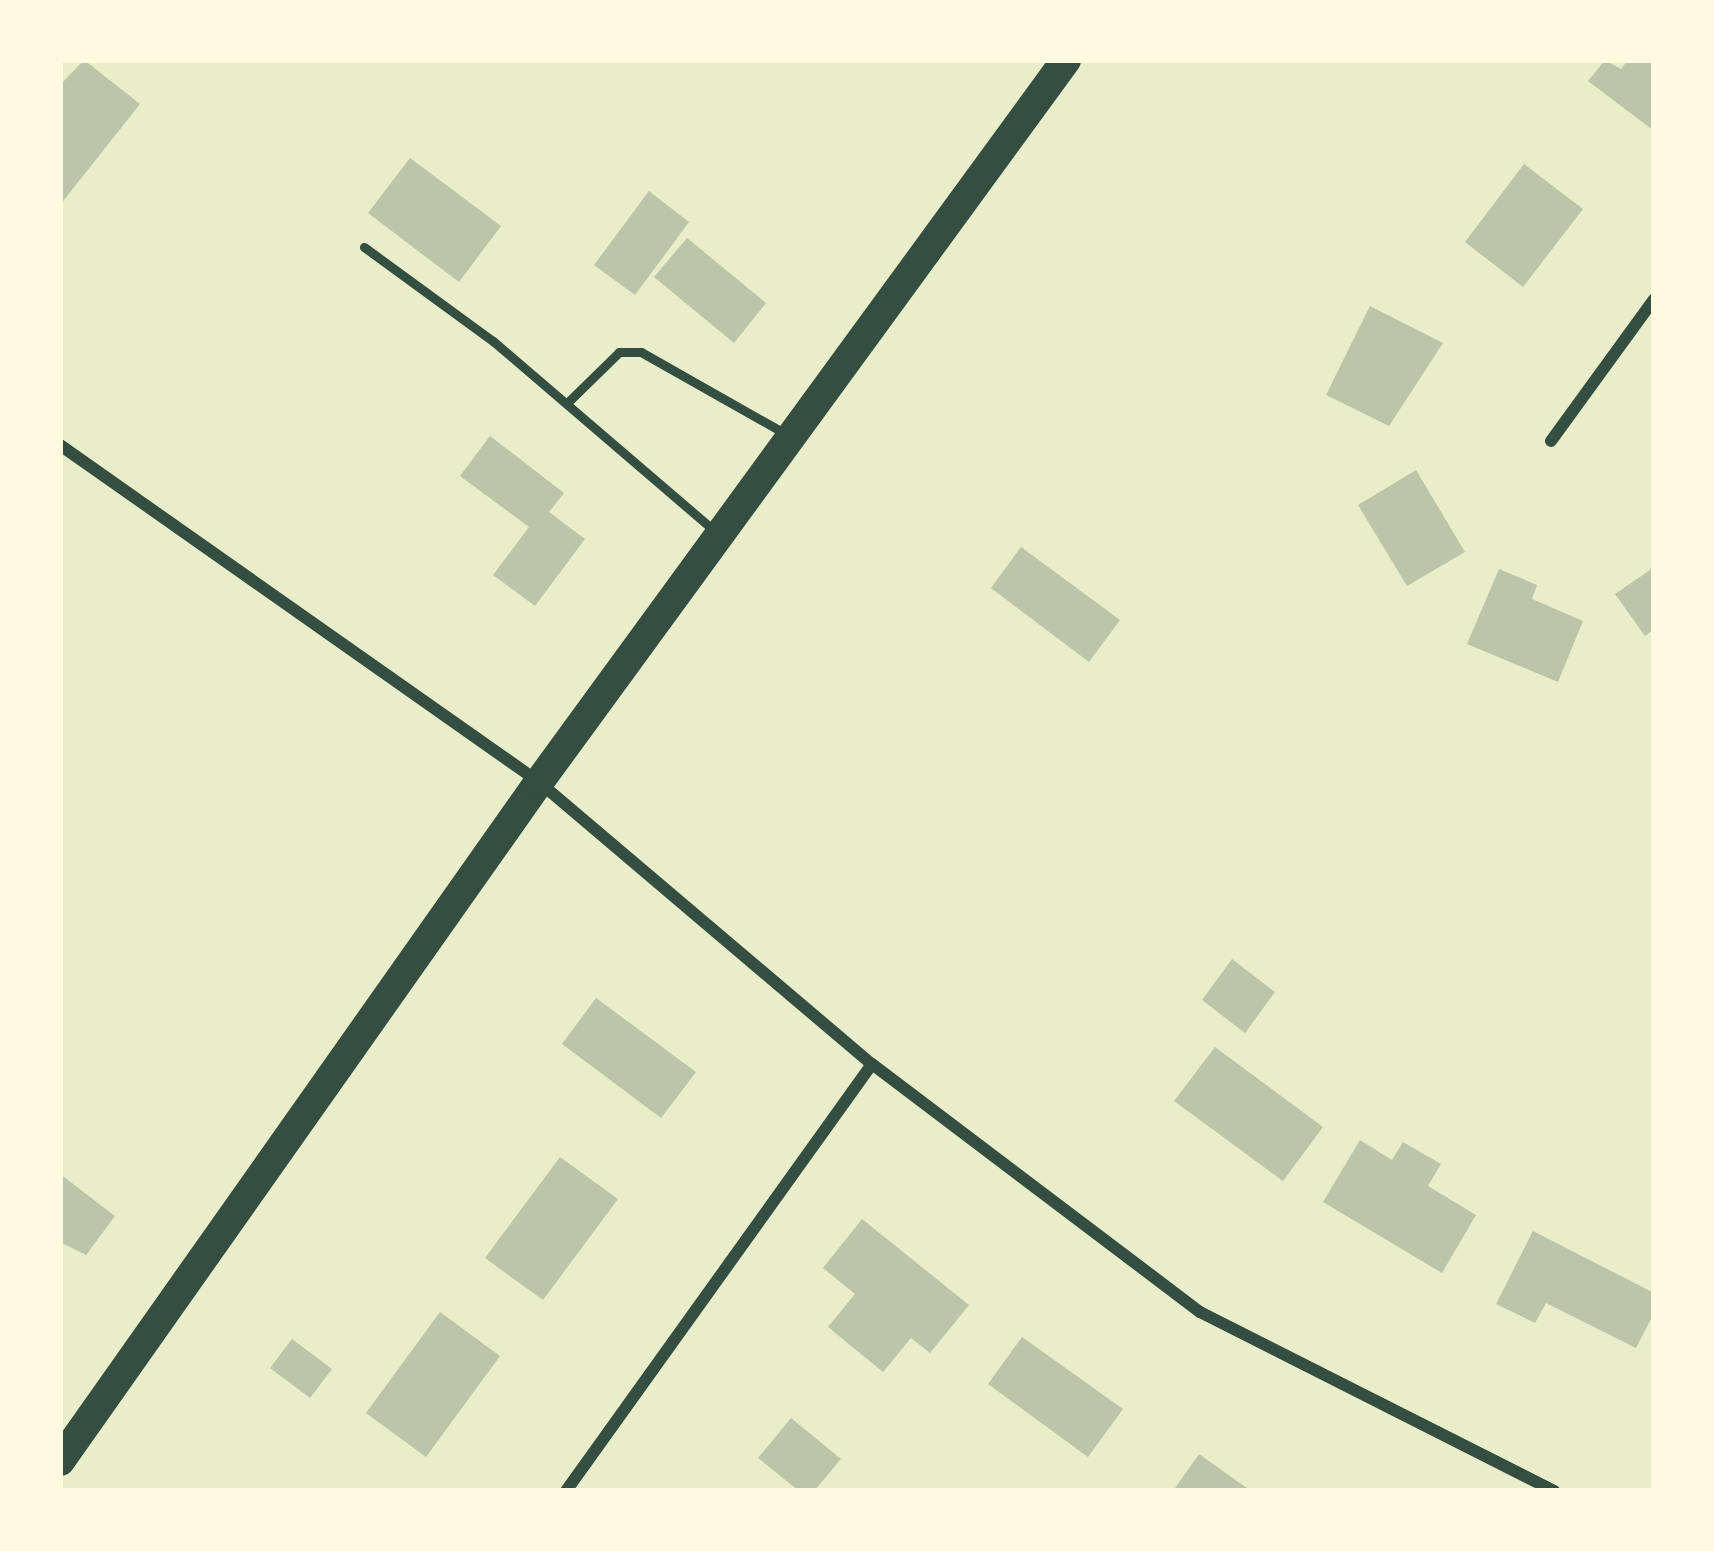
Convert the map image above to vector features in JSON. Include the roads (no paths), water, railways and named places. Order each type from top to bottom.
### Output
[{"type":"main road","points":[[60,1461],[539,782],[1066,60]]},
{"type":"street","points":[[1550,441],[1654,299]]},
{"type":"street","points":[[60,445],[539,782],[872,1064],[1200,1312],[1554,1491]]},
{"type":"street","points":[[566,1491],[872,1064]]},
{"type":"lane","points":[[364,247],[567,403],[720,536]]},
{"type":"lane","points":[[567,403],[619,352],[641,352],[793,438]]}]
